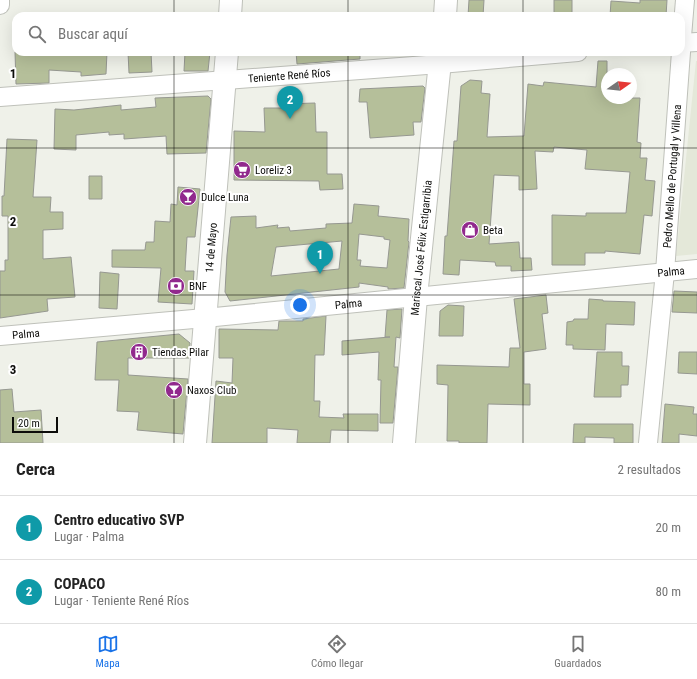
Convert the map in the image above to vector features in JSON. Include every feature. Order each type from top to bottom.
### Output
[{"type":"main road","points":[[230,12],[231,0]]},
{"type":"main road","points":[[445,12],[446,0]]},
{"type":"main road","name":"14 de Mayo","points":[[195,443],[228,56]]},
{"type":"main road","name":"Mariscal José Félix Estigarribia","points":[[404,443],[416,297],[441,58]]},
{"type":"street","points":[[0,0],[0,5]]},
{"type":"street","points":[[684,12],[685,0]]},
{"type":"street","points":[[685,43],[697,42]]},
{"type":"street","name":"Teniente René Ríos","points":[[0,97],[226,80],[441,58],[487,56]]},
{"type":"street","name":"Pedro Mello de Portugal y Villena","points":[[648,443],[665,272],[681,56]]},
{"type":"street","name":"Palma","points":[[0,336],[205,318],[697,269]]},
{"type":"shaded area","points":[[696,61],[697,254],[676,256]]},
{"type":"building","points":[[469,0],[484,0],[483,12],[468,12]]},
{"type":"building","points":[[554,0],[572,0],[572,12],[554,12]]},
{"type":"building","points":[[640,0],[667,0],[666,12],[610,12],[611,1],[640,3]]},
{"type":"building","points":[[15,56],[107,56],[106,74],[81,76],[81,72],[49,70],[49,83],[16,84]]},
{"type":"building","points":[[128,56],[151,56],[152,72],[129,73]]},
{"type":"building","points":[[185,56],[210,56],[208,71],[184,71]]},
{"type":"building","points":[[296,56],[360,56],[360,59],[297,64]]},
{"type":"building","points":[[598,61],[607,61],[607,68],[601,68],[601,104],[637,104],[637,98],[640,98],[637,142],[641,143],[640,158],[647,158],[645,180],[655,181],[652,216],[644,215],[640,254],[605,251],[605,253],[585,253],[585,265],[552,265],[552,215],[586,216],[586,213],[626,213],[630,172],[585,169],[587,150],[554,147],[553,152],[535,151],[537,189],[519,190],[519,176],[494,175],[489,244],[519,242],[520,258],[531,258],[532,270],[511,271],[511,266],[496,266],[495,262],[460,260],[459,275],[443,274],[454,141],[457,141],[461,86],[470,80],[482,81],[481,93],[490,94],[487,137],[524,136],[528,84],[543,86],[544,82],[596,87]]},
{"type":"building","points":[[423,86],[425,88],[421,122],[413,122],[414,135],[370,138],[367,102],[359,102],[360,89]]},
{"type":"building","points":[[208,96],[211,99],[206,153],[167,154],[166,136],[124,139],[124,134],[109,135],[109,132],[76,135],[76,150],[54,149],[55,109],[74,110],[121,105],[121,110],[156,107],[155,98]]},
{"type":"building","points":[[315,103],[316,132],[327,132],[327,174],[342,174],[343,189],[320,190],[319,181],[234,180],[234,131],[265,132],[264,108],[283,108],[283,104]]},
{"type":"building","points":[[7,139],[37,140],[33,197],[51,197],[50,212],[63,212],[63,229],[43,230],[43,259],[71,257],[75,297],[47,299],[48,311],[0,318],[0,271],[5,271],[5,260],[8,260],[8,216],[2,216],[2,196],[4,196]]},
{"type":"building","points":[[89,176],[102,176],[102,199],[89,199]]},
{"type":"building","points":[[178,187],[200,189],[195,237],[187,237],[185,271],[194,271],[192,304],[158,302],[161,268],[112,267],[112,250],[145,250],[146,242],[154,242],[155,221],[170,222],[171,204],[177,205]]},
{"type":"building","points":[[354,204],[379,206],[378,216],[409,219],[409,242],[404,288],[388,289],[388,287],[359,283],[359,287],[230,301],[225,292],[231,217],[256,216],[256,228],[278,225],[277,228],[289,227],[290,231],[326,228],[326,224],[352,223]],"holes":[[[359,234],[384,237],[384,239],[390,240],[387,268],[360,266],[361,260],[357,260]],[[342,241],[339,269],[271,276],[276,247]]]},
{"type":"building","points":[[100,272],[119,274],[117,309],[99,308]]},
{"type":"building","points":[[674,291],[697,292],[697,313],[672,312]]},
{"type":"building","points":[[546,295],[548,313],[542,314],[546,349],[524,352],[524,384],[530,384],[530,405],[488,404],[487,443],[459,443],[459,441],[447,441],[448,385],[437,384],[437,365],[509,367],[510,348],[520,348],[514,299]]},
{"type":"building","points":[[589,299],[635,302],[634,325],[606,324],[605,350],[573,349],[573,345],[566,345],[567,322],[573,321],[574,319],[588,319]]},
{"type":"building","points":[[448,305],[464,306],[463,336],[439,336],[440,311]]},
{"type":"building","points":[[402,309],[400,338],[396,337],[394,367],[398,367],[393,423],[380,423],[381,380],[378,380],[379,352],[342,355],[342,341],[390,337],[385,337],[387,310]]},
{"type":"building","points":[[326,316],[324,355],[315,355],[314,401],[320,401],[319,417],[344,418],[343,414],[378,414],[378,431],[331,430],[330,443],[297,443],[298,430],[267,428],[267,443],[212,443],[216,381],[232,383],[233,358],[219,358],[219,329],[278,330],[279,321],[303,321],[303,319]]},
{"type":"building","points":[[179,334],[190,343],[189,358],[128,358],[128,375],[188,379],[183,434],[137,430],[139,412],[117,411],[119,380],[95,380],[97,342]]},
{"type":"building","points":[[597,352],[622,352],[622,366],[629,366],[628,385],[621,385],[621,397],[594,397]]},
{"type":"building","points":[[679,352],[697,352],[697,374],[678,373]]},
{"type":"building","points":[[12,389],[14,412],[41,410],[43,443],[0,443],[0,390]]},
{"type":"building","points":[[665,404],[694,407],[693,414],[697,414],[697,436],[679,434],[679,443],[662,443]]},
{"type":"building","points":[[574,424],[633,424],[633,443],[614,443],[614,438],[585,437],[585,443],[573,443]]},
{"type":"place","name":"COPACO","points":[[290,119]]},
{"type":"place","name":"Loreliz 3","points":[[242,170]]},
{"type":"place","name":"Dulce Luna","points":[[188,197]]},
{"type":"place","name":"Beta","points":[[470,230]]},
{"type":"place","name":"Centro educativo SVP","points":[[320,274]]},
{"type":"place","name":"BNF","points":[[176,286]]},
{"type":"place","name":"Tiendas Pilar","points":[[139,352]]},
{"type":"place","name":"Naxos Club","points":[[174,390]]}]
